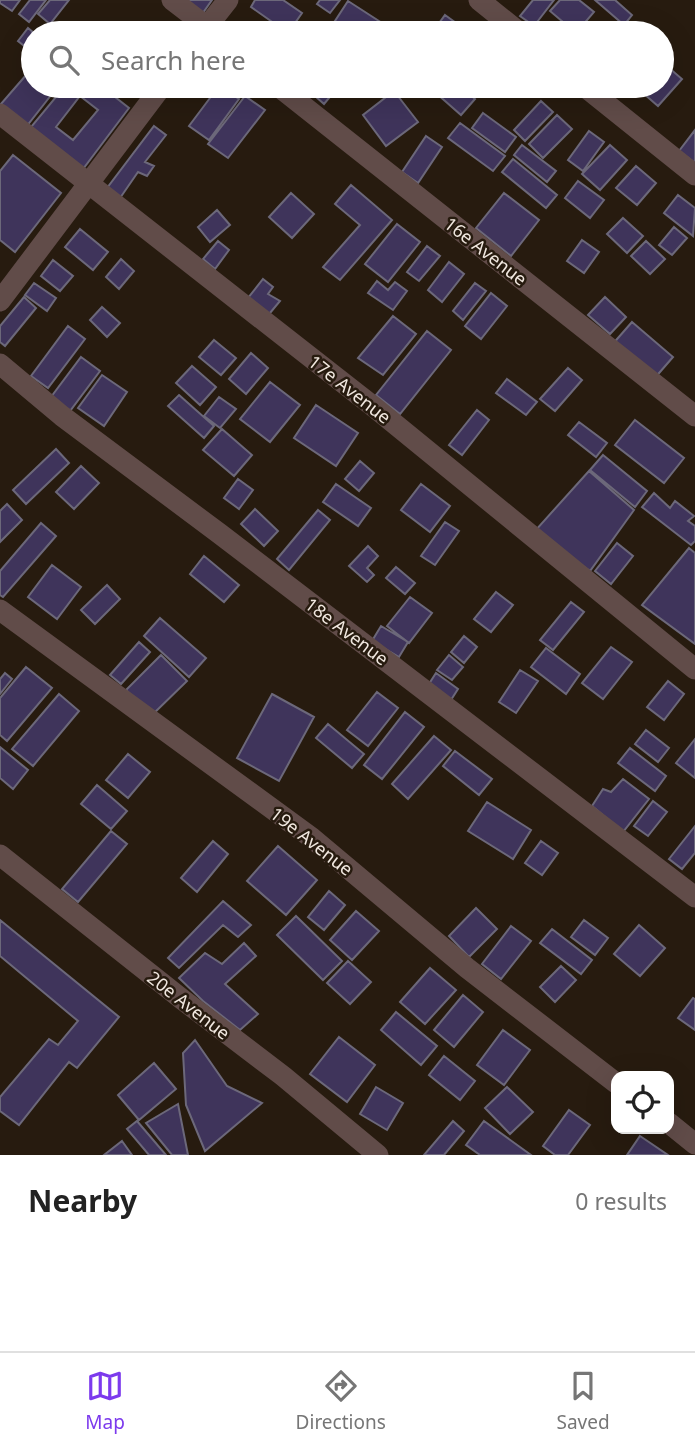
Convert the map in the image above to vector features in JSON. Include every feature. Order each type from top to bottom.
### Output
[{"type":"street","points":[[172,0],[196,21]]},
{"type":"street","points":[[214,21],[228,0]]},
{"type":"street","points":[[480,0],[505,21]]},
{"type":"street","points":[[0,301],[153,98]]},
{"type":"street","name":"16e Avenue","points":[[293,98],[695,416]]},
{"type":"street","points":[[599,98],[695,175]]},
{"type":"street","name":"17e Avenue","points":[[0,114],[374,407],[695,669]]},
{"type":"street","name":"18e Avenue","points":[[0,364],[62,416],[695,897]]},
{"type":"street","name":"19e Avenue","points":[[0,610],[312,838],[467,968],[611,1079]]},
{"type":"street","name":"20e Avenue","points":[[0,855],[367,1152]]},
{"type":"street","points":[[674,1128],[695,1144]]},
{"type":"building","points":[[0,0],[20,0],[12,11],[0,3]]},
{"type":"building","points":[[30,0],[46,0],[30,21],[19,14]]},
{"type":"building","points":[[50,0],[69,0],[52,21],[46,21],[38,14]]},
{"type":"building","points":[[181,0],[212,0],[200,17]]},
{"type":"building","points":[[255,0],[283,0],[302,13],[296,21],[271,21],[251,7]]},
{"type":"building","points":[[320,0],[340,0],[330,13],[317,4]]},
{"type":"building","points":[[533,0],[554,0],[538,21],[527,21],[520,16]]},
{"type":"building","points":[[560,0],[579,0],[594,12],[586,21],[562,21],[550,11]]},
{"type":"building","points":[[595,0],[615,0],[632,15],[627,21],[619,21]]},
{"type":"building","points":[[348,1],[379,21],[335,21]]},
{"type":"building","points":[[445,15],[453,21],[441,21]]},
{"type":"building","points":[[674,72],[682,79],[674,88]]},
{"type":"building","points":[[21,81],[21,98],[49,98],[26,127],[0,105]]},
{"type":"building","points":[[55,98],[78,98],[56,127],[73,140],[98,110],[83,98],[116,98],[129,108],[83,169],[31,127]]},
{"type":"building","points":[[210,98],[239,99],[209,140],[189,126]]},
{"type":"building","points":[[243,98],[248,98],[265,110],[228,158],[208,144]]},
{"type":"building","points":[[317,98],[329,98],[324,104]]},
{"type":"building","points":[[385,98],[399,98],[418,122],[386,146],[363,115]]},
{"type":"building","points":[[442,98],[475,99],[461,115]]},
{"type":"building","points":[[649,98],[665,98],[658,106]]},
{"type":"building","points":[[541,101],[553,112],[525,141],[514,130]]},
{"type":"building","points":[[483,113],[516,137],[505,152],[472,128]]},
{"type":"building","points":[[557,115],[572,129],[543,158],[529,144]]},
{"type":"building","points":[[460,123],[505,156],[493,171],[448,138]]},
{"type":"building","points":[[154,126],[166,135],[145,162],[154,166],[147,176],[138,172],[118,201],[104,192]]},
{"type":"building","points":[[695,130],[695,163],[679,151]]},
{"type":"building","points":[[589,131],[604,142],[583,171],[568,160]]},
{"type":"building","points":[[426,136],[442,147],[418,183],[402,172]]},
{"type":"building","points":[[522,145],[556,171],[547,182],[514,155]]},
{"type":"building","points":[[610,145],[627,160],[600,190],[582,174]]},
{"type":"building","points":[[13,155],[61,193],[15,252],[0,240],[0,171]]},
{"type":"building","points":[[513,159],[557,195],[546,208],[502,172]]},
{"type":"building","points":[[636,166],[656,183],[637,205],[616,188]]},
{"type":"building","points":[[578,181],[604,200],[590,218],[565,198]]},
{"type":"building","points":[[351,185],[392,220],[340,280],[323,267],[360,225],[335,204]]},
{"type":"building","points":[[291,193],[314,214],[292,238],[269,217]]},
{"type":"building","points":[[504,193],[539,220],[511,256],[476,228]]},
{"type":"building","points":[[678,195],[695,208],[693,236],[664,213]]},
{"type":"building","points":[[217,210],[230,225],[210,242],[198,227]]},
{"type":"building","points":[[623,218],[643,236],[627,253],[607,234]]},
{"type":"building","points":[[397,224],[420,242],[388,282],[365,264]]},
{"type":"building","points":[[674,227],[687,238],[672,255],[659,245]]},
{"type":"building","points":[[80,229],[108,252],[93,270],[65,247]]},
{"type":"building","points":[[582,240],[599,252],[584,273],[567,261]]},
{"type":"building","points":[[218,241],[229,250],[215,269],[203,259]]},
{"type":"building","points":[[646,241],[665,259],[650,274],[631,256]]},
{"type":"building","points":[[427,246],[440,256],[419,281],[407,272]]},
{"type":"building","points":[[121,259],[134,271],[119,289],[106,277]]},
{"type":"building","points":[[53,260],[73,276],[60,291],[41,276]]},
{"type":"building","points":[[449,262],[464,274],[442,302],[428,290]]},
{"type":"building","points":[[263,279],[273,287],[268,294],[280,301],[265,319],[244,303]]},
{"type":"building","points":[[377,281],[388,290],[395,282],[407,291],[393,310],[368,293]]},
{"type":"building","points":[[34,283],[56,298],[47,311],[25,295]]},
{"type":"building","points":[[475,283],[486,291],[463,320],[453,311]]},
{"type":"building","points":[[491,293],[507,306],[481,339],[465,326]]},
{"type":"building","points":[[24,297],[36,308],[5,346],[0,342],[0,326]]},
{"type":"building","points":[[605,297],[626,317],[610,334],[588,315]]},
{"type":"building","points":[[102,307],[120,323],[107,337],[90,320]]},
{"type":"building","points":[[393,316],[416,334],[383,375],[358,358]]},
{"type":"building","points":[[632,322],[673,357],[653,380],[611,346]]},
{"type":"building","points":[[68,326],[85,339],[48,388],[31,376]]},
{"type":"building","points":[[427,331],[451,350],[400,414],[376,395]]},
{"type":"building","points":[[214,340],[236,358],[221,375],[199,357]]},
{"type":"building","points":[[251,353],[268,368],[246,394],[229,379]]},
{"type":"building","points":[[81,357],[100,371],[70,411],[51,397]]},
{"type":"building","points":[[192,366],[216,387],[200,405],[176,383]]},
{"type":"building","points":[[568,368],[582,380],[555,411],[540,399]]},
{"type":"building","points":[[102,375],[127,392],[104,426],[78,408]]},
{"type":"building","points":[[507,379],[537,402],[526,415],[496,393]]},
{"type":"building","points":[[270,382],[300,405],[270,442],[240,419]]},
{"type":"building","points":[[179,395],[214,426],[204,438],[168,406]]},
{"type":"building","points":[[219,397],[236,409],[220,428],[204,416]]},
{"type":"building","points":[[316,405],[358,433],[336,466],[294,438]]},
{"type":"building","points":[[477,410],[489,420],[462,455],[449,445]]},
{"type":"building","points":[[635,420],[684,458],[664,483],[615,445]]},
{"type":"building","points":[[579,422],[607,443],[596,457],[568,435]]},
{"type":"building","points":[[222,429],[252,455],[234,476],[203,450]]},
{"type":"building","points":[[56,449],[69,463],[26,504],[13,490]]},
{"type":"building","points":[[603,455],[647,491],[635,507],[590,470]]},
{"type":"building","points":[[360,461],[374,473],[359,491],[345,479]]},
{"type":"building","points":[[81,466],[99,483],[74,509],[56,492]]},
{"type":"building","points":[[589,471],[634,510],[590,571],[534,532]]},
{"type":"building","points":[[238,479],[253,490],[239,509],[224,498]]},
{"type":"building","points":[[336,484],[371,508],[358,526],[323,502]]},
{"type":"building","points":[[421,484],[450,506],[430,532],[401,510]]},
{"type":"building","points":[[654,493],[670,508],[675,501],[694,516],[688,521],[695,526],[695,541],[691,545],[642,507]]},
{"type":"building","points":[[7,504],[22,520],[0,542],[0,511]]},
{"type":"building","points":[[255,509],[278,531],[264,546],[241,524]]},
{"type":"building","points":[[318,510],[330,520],[289,570],[277,559]]},
{"type":"building","points":[[445,522],[459,531],[435,565],[421,556]]},
{"type":"building","points":[[41,523],[56,536],[3,597],[0,595],[0,571]]},
{"type":"building","points":[[617,543],[633,556],[611,584],[595,571]]},
{"type":"building","points":[[368,546],[378,556],[367,568],[374,575],[367,582],[349,566]]},
{"type":"building","points":[[689,548],[695,553],[695,644],[642,605]]},
{"type":"building","points":[[204,556],[239,585],[224,602],[190,574]]},
{"type":"building","points":[[52,565],[81,587],[57,619],[28,597]]},
{"type":"building","points":[[396,567],[415,583],[405,594],[386,578]]},
{"type":"building","points":[[107,585],[120,599],[95,624],[81,610]]},
{"type":"building","points":[[496,592],[513,605],[491,632],[474,619]]},
{"type":"building","points":[[410,597],[432,613],[409,643],[387,626]]},
{"type":"building","points":[[571,602],[584,612],[553,650],[540,640]]},
{"type":"building","points":[[160,618],[206,658],[189,677],[144,636]]},
{"type":"building","points":[[381,626],[408,642],[399,657],[372,641]]},
{"type":"building","points":[[464,636],[477,647],[464,663],[451,652]]},
{"type":"building","points":[[139,642],[150,652],[121,684],[110,675]]},
{"type":"building","points":[[611,647],[632,662],[603,699],[582,683]]},
{"type":"building","points":[[546,648],[580,674],[566,694],[531,667]]},
{"type":"building","points":[[161,655],[187,681],[151,716],[126,690]]},
{"type":"building","points":[[449,655],[463,667],[452,680],[437,670]]},
{"type":"building","points":[[26,667],[52,688],[7,741],[0,735],[0,698]]},
{"type":"building","points":[[520,670],[538,681],[516,713],[499,702]]},
{"type":"building","points":[[5,673],[12,679],[0,694],[0,679]]},
{"type":"building","points":[[436,673],[458,689],[449,703],[427,687]]},
{"type":"building","points":[[668,681],[684,694],[664,720],[647,707]]},
{"type":"building","points":[[377,692],[398,708],[368,746],[347,730]]},
{"type":"building","points":[[59,694],[79,711],[33,766],[12,749]]},
{"type":"building","points":[[272,694],[314,717],[279,781],[237,758]]},
{"type":"building","points":[[405,712],[424,727],[382,779],[364,765]]},
{"type":"building","points":[[328,724],[364,754],[352,768],[316,738]]},
{"type":"building","points":[[646,730],[669,748],[658,762],[635,744]]},
{"type":"building","points":[[434,736],[451,750],[408,799],[392,784]]},
{"type":"building","points":[[695,739],[695,778],[676,763]]},
{"type":"building","points":[[0,747],[28,770],[13,789],[0,778]]},
{"type":"building","points":[[630,748],[666,776],[655,791],[618,763]]},
{"type":"building","points":[[455,751],[492,779],[479,795],[443,766]]},
{"type":"building","points":[[128,754],[150,772],[128,798],[106,780]]},
{"type":"building","points":[[623,779],[649,799],[623,832],[592,806],[603,789],[611,792]]},
{"type":"building","points":[[97,785],[127,811],[111,829],[81,804]]},
{"type":"building","points":[[653,801],[667,812],[648,836],[634,826]]},
{"type":"building","points":[[487,802],[531,830],[513,859],[468,831]]},
{"type":"building","points":[[695,826],[695,853],[682,869],[669,859]]},
{"type":"building","points":[[111,831],[127,844],[78,902],[62,889]]},
{"type":"building","points":[[213,841],[228,854],[197,892],[181,878]]},
{"type":"building","points":[[541,841],[558,853],[542,875],[525,863]]},
{"type":"building","points":[[278,846],[317,880],[286,915],[247,881]]},
{"type":"building","points":[[329,891],[345,905],[324,930],[308,917]]},
{"type":"building","points":[[223,901],[251,925],[238,937],[223,925],[179,968],[168,958]]},
{"type":"building","points":[[476,908],[497,929],[469,957],[449,936]]},
{"type":"building","points":[[356,911],[379,931],[352,960],[330,940]]},
{"type":"building","points":[[296,916],[342,961],[323,980],[277,935]]},
{"type":"building","points":[[0,920],[119,1017],[77,1068],[69,1062],[19,1125],[0,1111],[0,1097],[49,1039],[58,1045],[78,1021],[0,956]]},
{"type":"building","points":[[584,920],[608,938],[595,955],[571,937]]},
{"type":"building","points":[[639,925],[665,948],[640,976],[614,954]]},
{"type":"building","points":[[511,926],[531,941],[501,979],[482,964]]},
{"type":"building","points":[[552,929],[592,960],[581,974],[540,943]]},
{"type":"building","points":[[244,943],[256,956],[225,984],[258,1014],[240,1030],[179,978],[205,953],[222,964]]},
{"type":"building","points":[[348,961],[371,982],[350,1004],[327,983]]},
{"type":"building","points":[[561,966],[576,980],[555,1002],[540,987]]},
{"type":"building","points":[[430,968],[456,990],[425,1024],[400,1002]]},
{"type":"building","points":[[463,995],[483,1012],[454,1047],[434,1030]]},
{"type":"building","points":[[693,998],[695,999],[695,1030],[678,1018]]},
{"type":"building","points":[[396,1012],[437,1046],[421,1065],[381,1030]]},
{"type":"building","points":[[503,1030],[530,1050],[504,1085],[477,1065]]},
{"type":"building","points":[[339,1037],[375,1065],[347,1102],[310,1074]]},
{"type":"building","points":[[195,1040],[227,1086],[262,1103],[205,1151],[186,1105],[183,1053]]},
{"type":"building","points":[[444,1056],[475,1081],[460,1100],[429,1075]]},
{"type":"building","points":[[154,1063],[176,1089],[139,1120],[118,1095]]},
{"type":"building","points":[[376,1087],[403,1103],[387,1130],[360,1114]]},
{"type":"building","points":[[507,1087],[533,1112],[510,1134],[485,1108]]},
{"type":"building","points":[[178,1104],[188,1155],[172,1155],[146,1123]]},
{"type":"building","points":[[569,1110],[590,1125],[568,1155],[555,1155],[543,1146]]},
{"type":"building","points":[[137,1121],[166,1155],[149,1155],[127,1129]]},
{"type":"building","points":[[453,1121],[464,1131],[444,1155],[424,1155]]},
{"type":"building","points":[[484,1121],[531,1155],[480,1155],[466,1145]]},
{"type":"building","points":[[640,1136],[668,1155],[627,1155]]},
{"type":"building","points":[[122,1141],[132,1155],[104,1155]]}]
